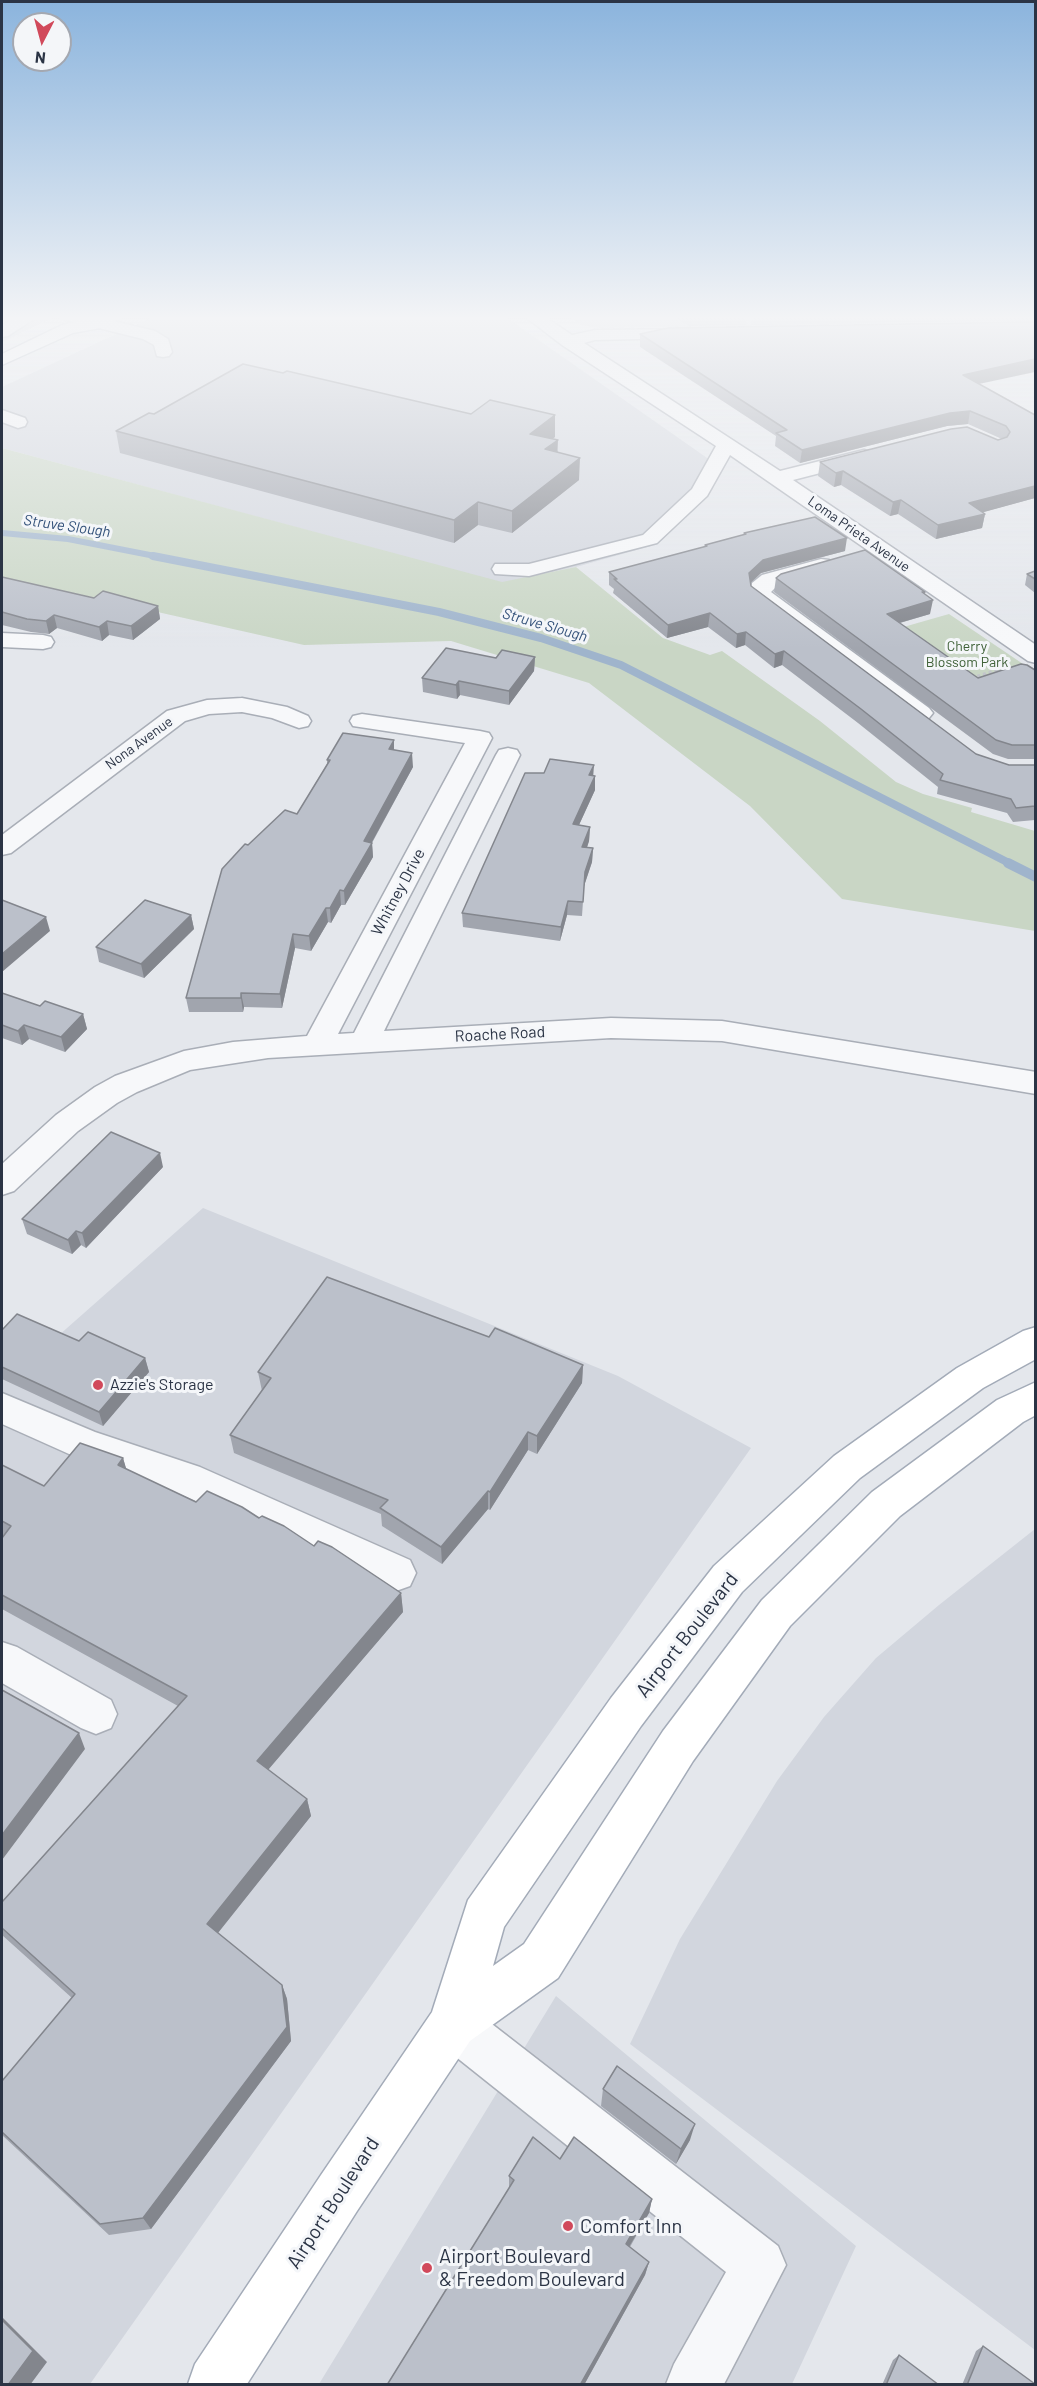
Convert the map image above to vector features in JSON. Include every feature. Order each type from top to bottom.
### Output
[{"type":"main road","name":"Airport Boulevard","points":[[215,2385],[339,2193],[453,2024],[484,1916],[626,1712],[728,1579],[847,1467],[970,1378],[1035,1341]]},
{"type":"main road","name":"Airport Boulevard","points":[[453,2024],[541,1961],[678,1746],[776,1613],[886,1504],[1010,1410],[1035,1397]]},
{"type":"street","name":"Loma Prieta Avenue","points":[[698,426],[777,477],[1035,656]]},
{"type":"street","points":[[503,569],[529,570],[650,539],[700,492],[726,445]]},
{"type":"street","points":[[777,477],[886,451]]},
{"type":"street","points":[[881,549],[770,580],[760,588],[760,594],[935,723]]},
{"type":"street","points":[[2,640],[43,642]]},
{"type":"street","name":"Nona Avenue","points":[[2,847],[176,716],[207,707],[242,705],[279,712],[299,721]]},
{"type":"street","name":"Whitney Drive","points":[[316,1046],[480,738],[362,721]]},
{"type":"street","points":[[363,1042],[508,755]]},
{"type":"street","name":"Roache Road","points":[[2,1183],[48,1139],[87,1108],[106,1095],[147,1074],[184,1061],[207,1056],[268,1048],[611,1028],[722,1031],[1035,1083]]},
{"type":"street","points":[[2,1408],[82,1443],[186,1479],[396,1573]]},
{"type":"street","points":[[2,1661],[96,1714]]},
{"type":"street","points":[[453,2024],[759,2265],[694,2385]]},
{"type":"path","points":[[966,673],[975,677],[997,670],[986,655]]},
{"type":"shaded area","points":[[2,426],[662,426],[720,467],[651,546],[576,567],[502,583],[2,448]]},
{"type":"shaded area","points":[[203,1208],[618,1376],[751,1448],[90,2384],[2,2384],[2,1355],[24,1366]]},
{"type":"shaded area","points":[[1035,1529],[1035,2350],[630,2044],[680,1939],[777,1781],[824,1717],[876,1658]]},
{"type":"shaded area","points":[[556,1996],[856,2246],[792,2384],[319,2384]]},
{"type":"green space","points":[[2,448],[502,582],[576,567],[663,638],[710,655],[722,651],[820,721],[896,782],[923,794],[972,808],[971,812],[1035,831],[1035,931],[842,899],[750,806],[589,683],[451,641],[304,645],[2,577]]},
{"type":"green space","name":"Cherry Blossom Park","points":[[949,614],[1026,666],[968,684],[893,630]]},
{"type":"building","points":[[125,426],[540,426],[530,434],[558,440],[545,449],[580,458],[512,511],[478,502],[454,520],[116,431]]},
{"type":"building","points":[[781,426],[897,426],[802,450],[776,433],[787,430]]},
{"type":"building","points":[[1006,426],[1035,426],[1035,486],[969,503],[985,514],[938,525],[901,500],[893,502],[843,471],[836,473],[820,462],[951,429],[967,427],[998,440],[1007,437],[1010,432]]},
{"type":"building","points":[[815,517],[847,538],[763,560],[749,573],[751,586],[976,754],[1009,765],[1035,765],[1035,806],[1016,808],[1011,799],[940,780],[943,774],[784,651],[775,654],[746,632],[737,634],[710,613],[668,625],[614,579],[617,579],[609,572],[746,534],[744,533]]},
{"type":"building","points":[[865,550],[933,600],[887,614],[978,678],[1021,664],[1035,670],[1035,745],[1012,745],[996,740],[776,578],[781,574]]},
{"type":"building","points":[[1035,571],[1035,579],[1027,574]]},
{"type":"building","points":[[2,577],[94,598],[103,591],[158,606],[131,626],[107,621],[99,627],[54,615],[46,621],[27,619],[2,612]]},
{"type":"building","points":[[446,648],[496,658],[502,650],[535,657],[509,691],[459,681],[456,685],[422,678]]},
{"type":"building","points":[[343,733],[394,740],[389,749],[412,753],[364,841],[372,843],[344,891],[340,890],[330,908],[326,908],[309,936],[293,934],[280,994],[241,993],[241,998],[186,998],[222,869],[245,844],[248,845],[285,810],[297,814],[330,760],[327,760]]},
{"type":"building","points":[[550,759],[594,765],[589,775],[595,776],[573,824],[590,827],[582,847],[593,848],[585,872],[583,902],[568,901],[561,927],[462,913],[525,773],[544,773]]},
{"type":"building","points":[[2,900],[46,917],[2,954]]},
{"type":"building","points":[[145,900],[191,915],[141,964],[96,947]]},
{"type":"building","points":[[2,993],[40,1006],[45,1001],[83,1014],[61,1037],[24,1025],[18,1031],[2,1025]]},
{"type":"building","points":[[111,1132],[160,1153],[82,1233],[76,1231],[68,1240],[22,1219]]},
{"type":"building","points":[[327,1277],[489,1337],[495,1328],[583,1365],[537,1436],[528,1432],[490,1492],[488,1491],[441,1547],[380,1508],[388,1500],[230,1435],[271,1378],[258,1372]]},
{"type":"building","points":[[17,1314],[79,1341],[88,1332],[145,1358],[99,1412],[2,1367],[2,1330]]},
{"type":"building","points":[[80,1443],[123,1458],[118,1465],[196,1502],[207,1491],[242,1507],[259,1518],[262,1516],[284,1526],[314,1546],[318,1541],[332,1547],[401,1593],[257,1761],[307,1799],[207,1924],[282,1985],[287,2027],[143,2218],[100,2224],[2,2132],[2,2081],[75,1994],[2,1928],[2,1902],[187,1696],[2,1595],[2,1538],[11,1526],[2,1521],[2,1465],[44,1486]]},
{"type":"building","points":[[2,1690],[79,1733],[2,1835]]},
{"type":"building","points":[[617,2066],[695,2124],[681,2149],[603,2089]]},
{"type":"building","name":"Comfort Inn","points":[[533,2137],[560,2159],[574,2137],[652,2199],[626,2244],[649,2262],[580,2385],[387,2385],[514,2180],[509,2176]]},
{"type":"building","points":[[2,2320],[33,2351],[8,2385],[2,2385]]},
{"type":"building","points":[[983,2346],[1035,2384],[1035,2385],[967,2385]]},
{"type":"building","points":[[899,2355],[939,2385],[886,2385]]},
{"type":"waterway","name":"Struve Slough","points":[[2,533],[68,539],[160,557]]},
{"type":"waterway","name":"Struve Slough","points":[[153,556],[439,612],[541,638],[621,665],[1011,864]]},
{"type":"waterway","name":"Struve Slough","points":[[1008,863],[1036,877]]},
{"type":"place","name":"Azzie's Storage","points":[[98,1385]]},
{"type":"place","name":"Comfort Inn","points":[[568,2226]]},
{"type":"place","name":"Airport Boulevard & Freedom Boulevard","points":[[427,2268]]}]
